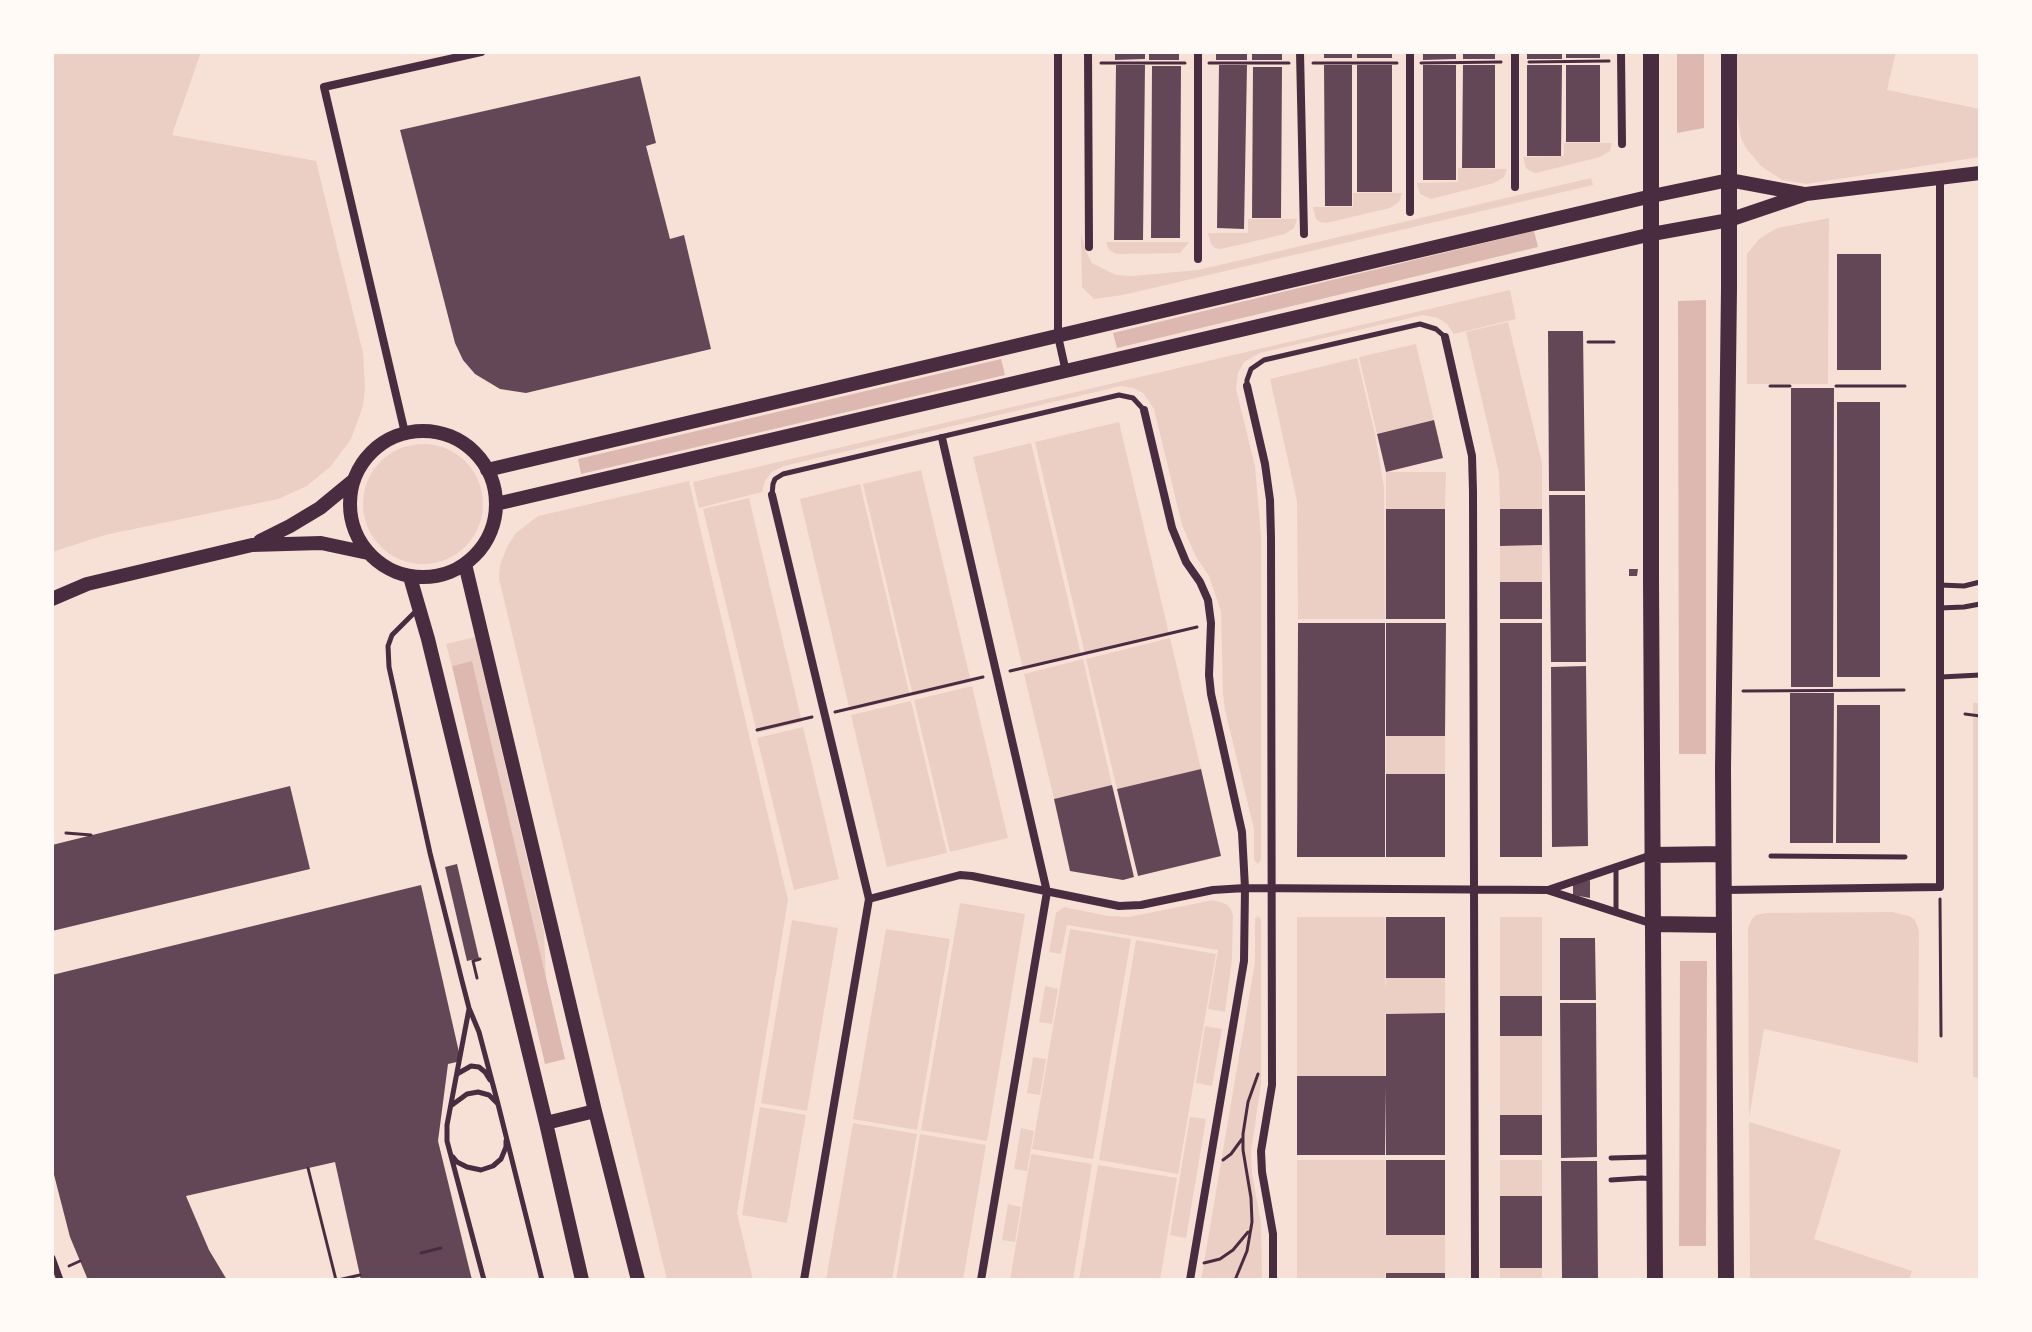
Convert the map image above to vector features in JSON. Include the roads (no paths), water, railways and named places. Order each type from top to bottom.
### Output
[{"type":"main road","points":[[1651,52],[1655,1280]]},
{"type":"main road","points":[[1726,1280],[1723,854],[1729,52]]},
{"type":"main road","points":[[1652,855],[1723,854]]},
{"type":"main road","points":[[1653,924],[1724,925]]},
{"type":"street","points":[[405,433],[324,87],[481,52]]},
{"type":"street","points":[[1058,52],[1058,336],[1066,372]]},
{"type":"street","points":[[1088,52],[1089,247]]},
{"type":"street","points":[[1198,52],[1198,259]]},
{"type":"street","points":[[1300,52],[1304,234]]},
{"type":"street","points":[[1410,52],[1410,212]]},
{"type":"street","points":[[1515,52],[1515,187]]},
{"type":"street","points":[[1621,57],[1622,144]]},
{"type":"street","points":[[496,504],[1652,234],[1729,220],[1806,194],[1980,173]]},
{"type":"street","points":[[1724,890],[1940,887],[1940,178]]},
{"type":"street","points":[[487,470],[1652,196],[1729,180],[1806,194]]},
{"type":"street","points":[[1445,337],[1472,456],[1475,1280]]},
{"type":"street","points":[[1247,386],[1270,500],[1272,1085],[1261,1151],[1273,1234],[1273,1280]]},
{"type":"street","points":[[1144,410],[1172,528],[1186,562],[1208,600],[1211,694],[1242,832],[1245,888],[1244,961],[1190,1280]]},
{"type":"street","points":[[429,431],[452,437],[472,451],[487,470],[493,486],[496,504],[492,527],[481,548],[465,564],[448,573],[410,577],[387,568],[368,553],[357,536],[351,518],[350,499],[354,480],[366,459],[383,443],[405,433],[429,431]]},
{"type":"street","points":[[942,438],[1047,892],[981,1280]]},
{"type":"street","points":[[252,545],[320,508],[354,480]]},
{"type":"street","points":[[772,495],[869,899],[804,1280]]},
{"type":"street","points":[[52,599],[87,584],[252,545],[321,543],[368,553]]},
{"type":"street","points":[[465,564],[638,1280]]},
{"type":"street","points":[[410,577],[582,1280]]},
{"type":"street","points":[[1547,890],[1652,855]]},
{"type":"street","points":[[869,899],[960,875],[1119,906],[1141,905],[1213,890],[1245,888],[1547,890],[1653,924]]},
{"type":"street","points":[[546,1123],[595,1111]]},
{"type":"street","points":[[52,1258],[60,1280]]},
{"type":"lane","points":[[1247,386],[1251,369],[1264,360],[1414,325],[1431,326],[1445,337]]},
{"type":"lane","points":[[772,495],[773,484],[783,474],[1119,395],[1133,398],[1144,410]]},
{"type":"lane","points":[[1939,585],[1964,586],[1980,582]]},
{"type":"lane","points":[[1940,608],[1980,604]]},
{"type":"lane","points":[[420,608],[392,635],[388,646],[392,681],[430,853],[542,1280]]},
{"type":"lane","points":[[1940,677],[1980,675]]},
{"type":"lane","points":[[1771,856],[1905,857]]},
{"type":"lane","points":[[1616,866],[1616,912]]},
{"type":"lane","points":[[469,1008],[447,1141],[484,1280]]},
{"type":"lane","points":[[457,1074],[471,1066],[479,1067],[493,1084]]},
{"type":"lane","points":[[451,1105],[467,1094],[478,1092],[489,1095],[498,1104]]},
{"type":"lane","points":[[450,1153],[457,1162],[481,1170],[501,1159],[506,1147],[506,1135]]},
{"type":"lane","points":[[1611,1158],[1654,1157]]},
{"type":"lane","points":[[1611,1180],[1654,1179]]}]
